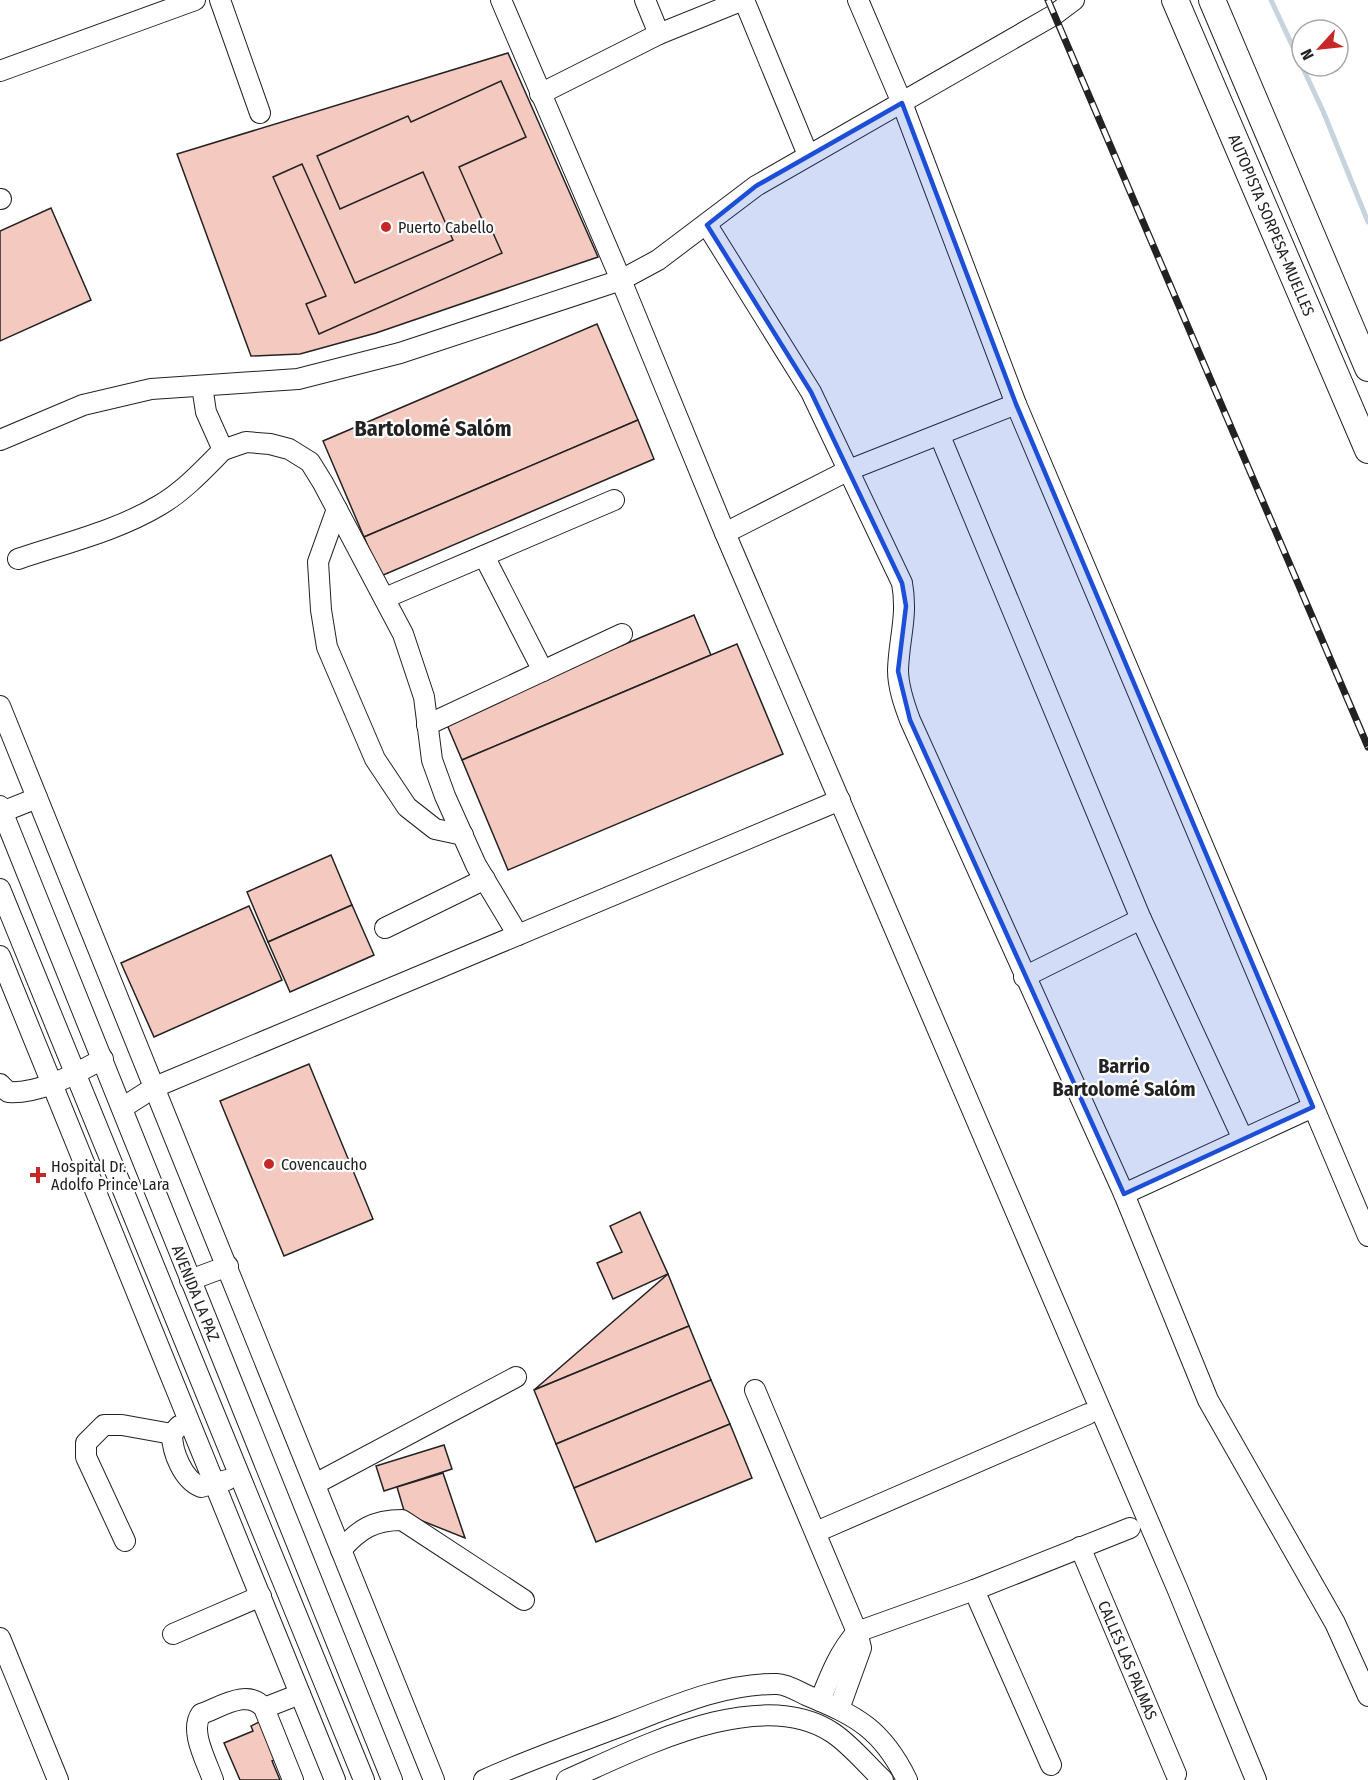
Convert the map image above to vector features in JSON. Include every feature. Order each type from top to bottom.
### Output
[{"type":"main road","points":[[1158,0],[1190,34]]},
{"type":"main road","name":"AUTOPISTA SORPESA-MUELLES","points":[[1175,0],[1368,450]]},
{"type":"main road","name":"AUTOPISTA SORPESA-MUELLES","points":[[1212,0],[1368,368]]},
{"type":"street","points":[[0,70],[195,0]]},
{"type":"street","points":[[220,0],[260,113]]},
{"type":"street","points":[[501,0],[621,280],[725,533],[1177,1588],[1256,1780]]},
{"type":"street","points":[[645,0],[659,34]]},
{"type":"street","points":[[540,94],[659,34],[743,0],[808,155]]},
{"type":"street","points":[[858,0],[902,103],[1016,404],[1368,1236]]},
{"type":"street","points":[[0,440],[83,405],[151,389],[298,379],[400,353],[621,280],[658,260],[756,186],[1054,15],[1074,0]]},
{"type":"street","points":[[707,225],[811,393],[902,583],[906,606],[898,671],[904,704],[1024,977],[1124,1194],[1208,1400],[1335,1623],[1368,1696]]},
{"type":"street","points":[[201,386],[206,412],[223,450]]},
{"type":"street","points":[[725,533],[849,470],[1016,404]]},
{"type":"street","points":[[940,435],[1141,919],[1243,1139]]},
{"type":"street","points":[[18,559],[136,518],[163,504],[223,450],[246,442],[270,444],[289,449],[310,462],[403,634],[424,697],[432,760],[463,836],[518,935]]},
{"type":"street","points":[[385,598],[614,500]]},
{"type":"street","points":[[337,509],[318,562],[321,610],[327,647],[375,759],[407,807],[435,829],[463,836]]},
{"type":"street","points":[[484,555],[543,671]]},
{"type":"street","points":[[427,725],[622,634]]},
{"type":"street","points":[[0,706],[434,1780]]},
{"type":"street","points":[[1,809],[38,798]]},
{"type":"street","points":[[122,1108],[155,1087],[840,800]]},
{"type":"street","name":"AVENIDA LA PAZ","points":[[1,809],[392,1780]]},
{"type":"street","points":[[385,928],[485,879]]},
{"type":"street","name":"AVENIDA LA PAZ","points":[[0,889],[364,1780]]},
{"type":"street","points":[[1024,977],[1141,919]]},
{"type":"street","points":[[2,967],[216,1484],[335,1780]]},
{"type":"street","points":[[0,1084],[8,1092],[20,1093],[52,1084],[103,1059]]},
{"type":"street","points":[[1124,1194],[1313,1107]]},
{"type":"street","points":[[190,1280],[228,1266]]},
{"type":"street","points":[[315,1484],[516,1377]]},
{"type":"street","points":[[754,1390],[857,1632],[861,1648],[839,1709]]},
{"type":"street","points":[[215,1412],[177,1427],[172,1434],[172,1442],[186,1478],[201,1487],[241,1475]]},
{"type":"street","points":[[816,1532],[1088,1414]]},
{"type":"street","points":[[125,1541],[86,1457],[86,1443],[104,1425],[122,1425],[172,1434]]},
{"type":"street","points":[[341,1550],[354,1534],[368,1525],[386,1520],[402,1520],[524,1600]]},
{"type":"street","points":[[820,1701],[832,1670],[857,1632],[974,1590],[1130,1528]]},
{"type":"street","name":"CALLES LAS PALMAS","points":[[1080,1547],[1176,1774]]},
{"type":"street","points":[[974,1590],[1051,1766]]},
{"type":"street","points":[[174,1634],[261,1596]]},
{"type":"street","points":[[0,1638],[58,1780]]},
{"type":"street","points":[[484,1780],[517,1765],[704,1697],[779,1684],[839,1709],[864,1723],[896,1758],[907,1780]]},
{"type":"street","points":[[264,1708],[300,1694]]},
{"type":"street","points":[[213,1780],[196,1730],[196,1721],[201,1714],[247,1697],[258,1700],[264,1708],[293,1780]]},
{"type":"street","points":[[567,1780],[660,1740],[747,1715],[795,1717],[832,1732],[883,1780]]},
{"type":"highlighted area","points":[[902,103],[1016,404],[1313,1107],[1124,1194],[910,720],[898,671],[906,606],[902,583],[811,392],[707,225],[756,186]]},
{"type":"building","points":[[508,53],[598,257],[376,333],[300,354],[251,356],[177,154]]},
{"type":"building","points":[[501,81],[526,137],[459,167],[485,226],[489,224],[502,253],[319,334],[306,304],[326,296],[273,177],[302,164],[355,283],[453,240],[423,172],[340,209],[317,156],[408,116],[411,122]]},
{"type":"building","points":[[51,208],[91,300],[0,341],[0,231]]},
{"type":"building","points":[[597,324],[638,420],[364,537],[323,441]]},
{"type":"building","points":[[638,420],[654,459],[381,576],[364,537]]},
{"type":"building","points":[[694,615],[711,655],[462,760],[445,720]]},
{"type":"building","points":[[737,644],[783,754],[508,870],[462,760]]},
{"type":"building","points":[[331,855],[352,905],[268,942],[247,892]]},
{"type":"building","points":[[352,905],[374,955],[290,992],[268,942]]},
{"type":"building","points":[[249,906],[282,980],[154,1037],[121,963]]},
{"type":"building","points":[[309,1064],[373,1219],[284,1256],[220,1101]]},
{"type":"building","points":[[640,1212],[668,1274],[613,1299],[597,1263],[622,1252],[610,1226]]},
{"type":"building","points":[[668,1274],[689,1326],[534,1390]]},
{"type":"building","points":[[689,1326],[711,1380],[556,1444],[534,1390]]},
{"type":"building","points":[[711,1380],[730,1424],[574,1488],[556,1444]]},
{"type":"building","points":[[730,1424],[752,1478],[596,1542],[574,1488]]},
{"type":"building","points":[[444,1445],[452,1469],[384,1491],[376,1466]]},
{"type":"building","points":[[443,1473],[465,1538],[405,1514],[397,1487]]},
{"type":"building","points":[[261,1721],[277,1759],[272,1761],[280,1780],[240,1780],[224,1743],[253,1731],[251,1726]]},
{"type":"waterway","points":[[1271,0],[1323,111],[1368,222]]},
{"type":"railway","points":[[1048,0],[1368,747]]},
{"type":"place","name":"Puerto Cabello","points":[[386,227]]},
{"type":"place","name":"Covencaucho","points":[[269,1164]]},
{"type":"place","name":"Hospital Dr. Adolfo Prince Lara","points":[[38,1175]]},
{"type":"district","name":"Bartolomé Salóm","points":[[433,428]]},
{"type":"district","name":"Barrio Bartolomé Salóm","points":[[1124,1078]]}]
